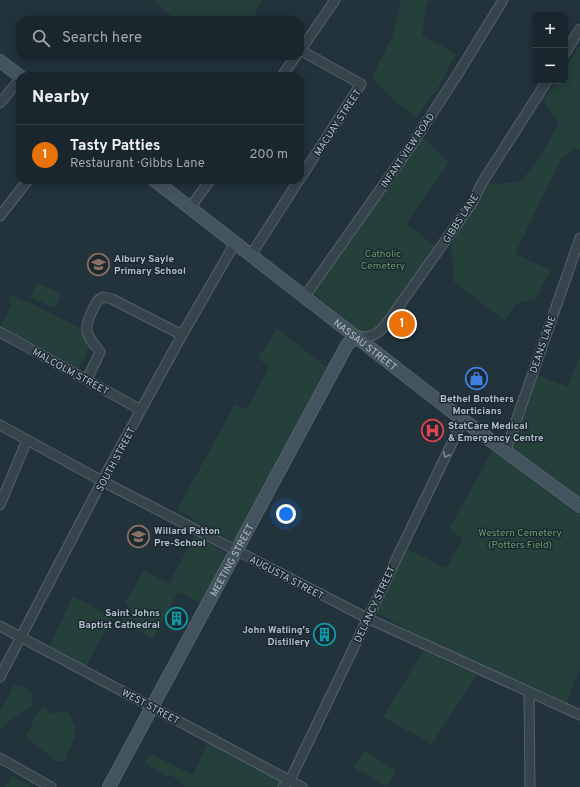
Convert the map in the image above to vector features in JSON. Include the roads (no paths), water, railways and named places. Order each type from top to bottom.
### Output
[{"type":"main road","points":[[0,61],[16,74]]},
{"type":"main road","name":"NASSAU STREET","points":[[159,184],[463,420],[506,450],[580,506]]},
{"type":"main road","name":"MEETING STREET","points":[[109,787],[236,550],[291,452],[347,345],[358,337]]},
{"type":"street","points":[[304,44],[335,0]]},
{"type":"street","name":"INFANT VIEW ROAD","points":[[304,296],[413,143],[503,0]]},
{"type":"street","points":[[568,48],[580,29]]},
{"type":"street","name":"MACUAY STREET","points":[[304,52],[362,84],[304,174]]},
{"type":"street","points":[[285,72],[293,60]]},
{"type":"street","points":[[0,103],[16,82]]},
{"type":"street","name":"GIBBS LANE","points":[[358,337],[370,338],[375,336],[387,323],[472,203],[482,183],[545,84]]},
{"type":"street","points":[[0,216],[25,184]]},
{"type":"street","points":[[190,208],[207,184]]},
{"type":"street","name":"MACUAY STREET","points":[[251,255],[297,184]]},
{"type":"street","name":"DEANS LANE","points":[[506,450],[580,238]]},
{"type":"street","name":"SOUTH STREET","points":[[0,677],[22,638],[102,481],[182,335],[235,243]]},
{"type":"street","points":[[87,379],[100,352],[87,335],[86,323],[98,299],[103,297],[112,299],[182,335]]},
{"type":"street","name":"MALCOLM STREET","points":[[0,332],[141,410]]},
{"type":"street","name":"DELANCY STREET","points":[[283,787],[293,774],[463,420]]},
{"type":"street","name":"AUGUSTA STREET","points":[[0,425],[102,481],[367,618],[580,715]]},
{"type":"street","points":[[0,505],[27,440]]},
{"type":"street","name":"WEST STREET","points":[[0,626],[302,787]]},
{"type":"street","points":[[529,692],[530,787]]},
{"type":"street","points":[[0,758],[51,787]]},
{"type":"place","name":"Albury Sayle Primary School","points":[[99,264]]},
{"type":"place","name":"Tasty Patties","points":[[402,324]]},
{"type":"place","name":"Bethel Brothers Morticians","points":[[477,378]]},
{"type":"place","name":"StatCare Medical & Emergency Centre","points":[[432,431]]},
{"type":"place","name":"Willard Patton Pre-School","points":[[139,536]]},
{"type":"place","name":"Saint Johns Baptist Cathedral","points":[[176,618]]},
{"type":"place","name":"John Watling's Distillery","points":[[325,635]]},
{"type":"park label","name":"Catholic Cemetery","points":[[383,258]]},
{"type":"park label","name":"Western Cemetery (Potters Field)","points":[[520,538]]}]
